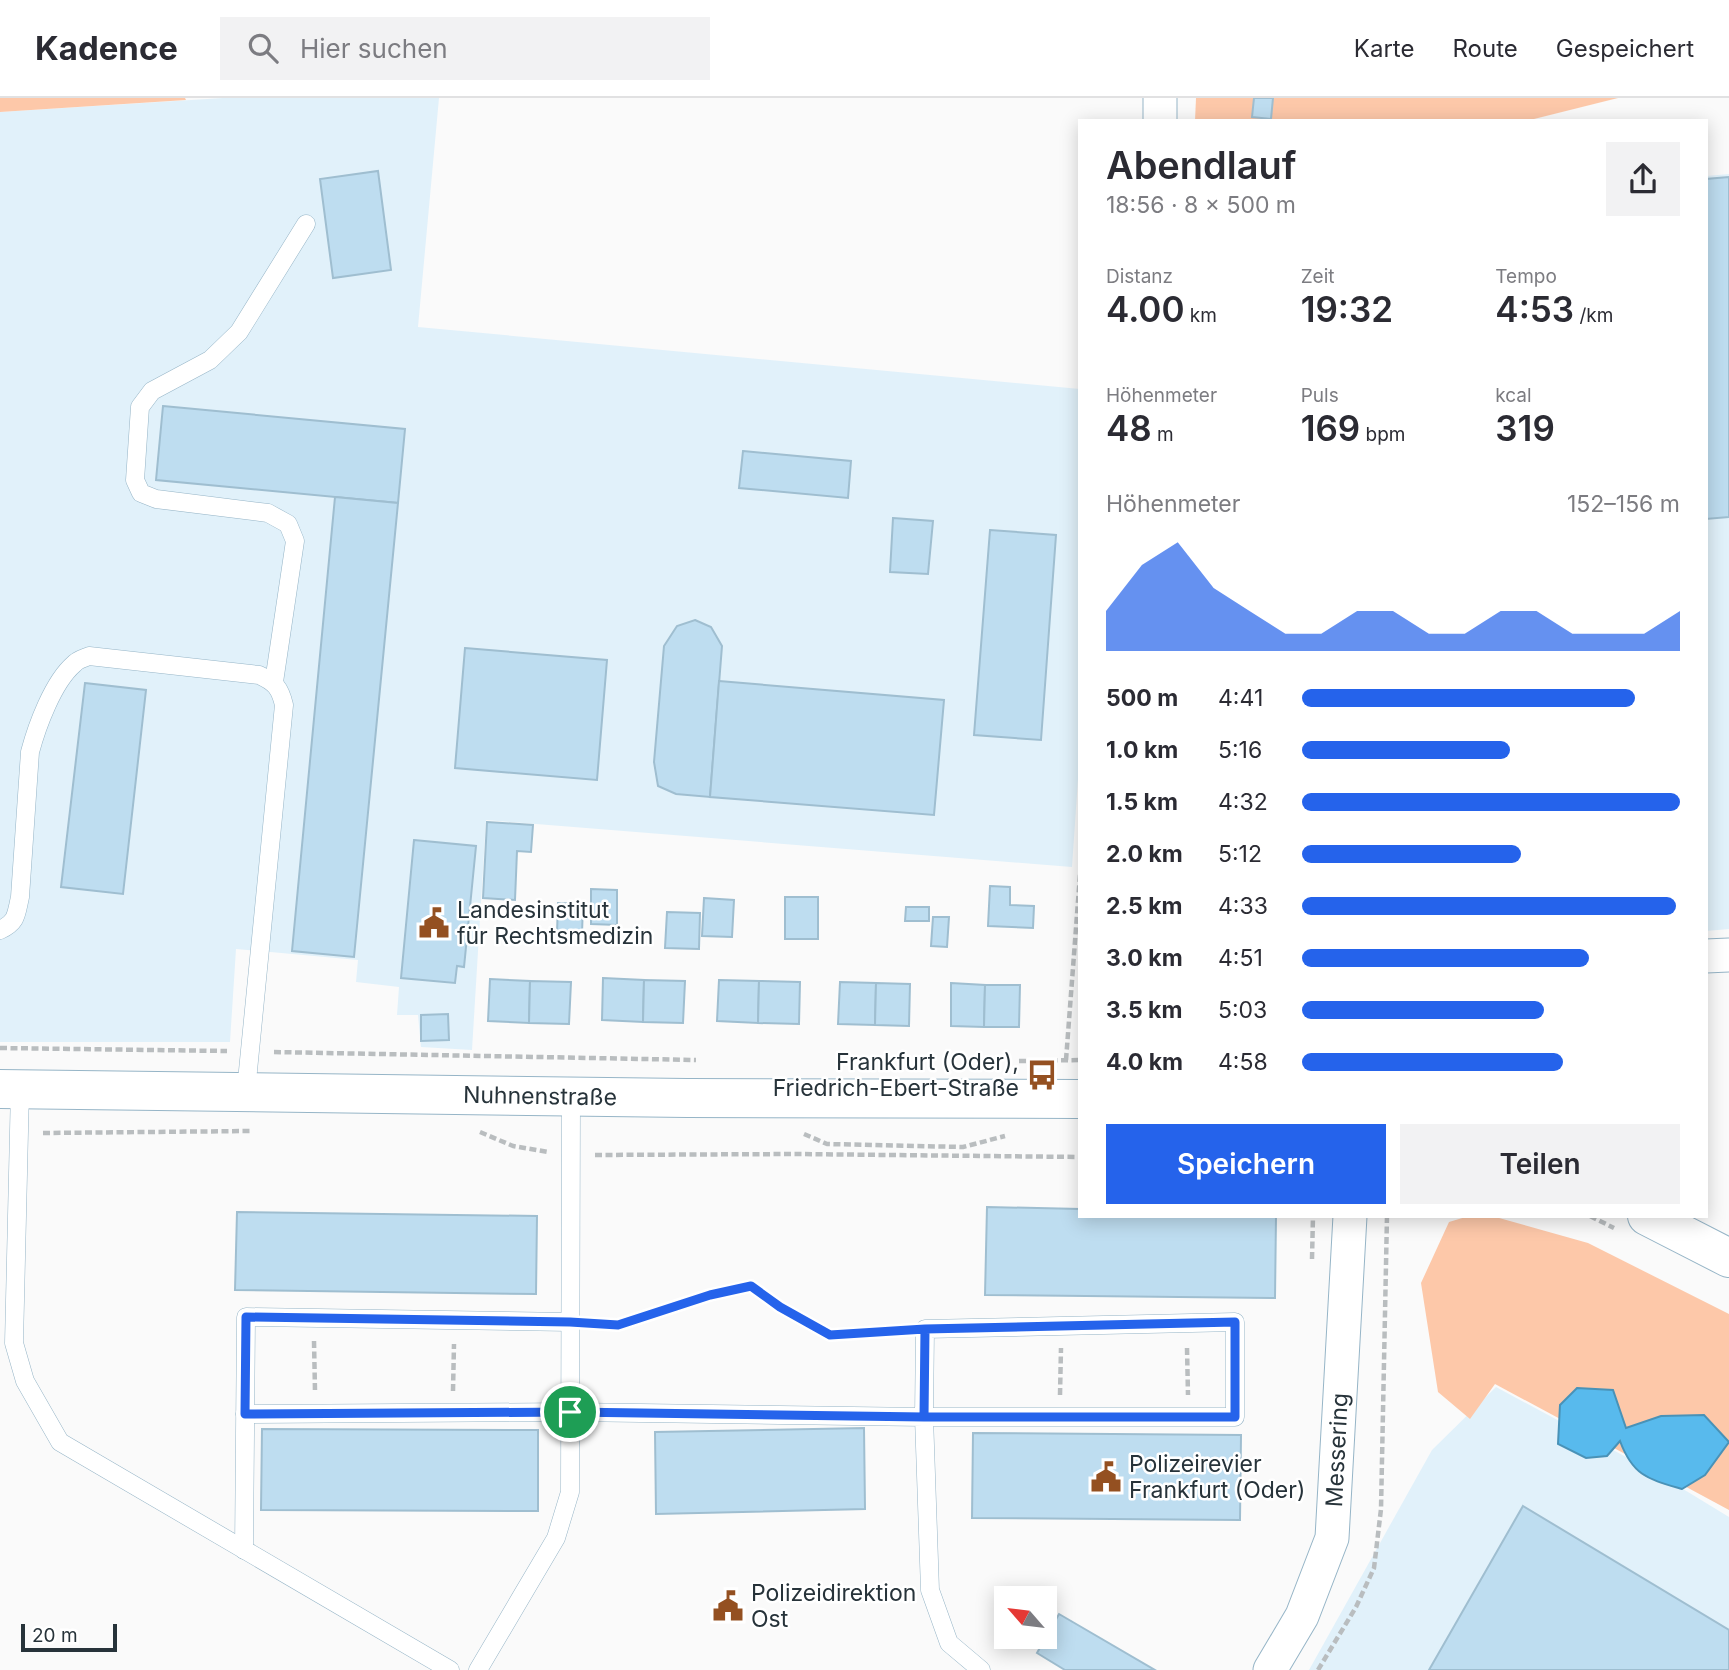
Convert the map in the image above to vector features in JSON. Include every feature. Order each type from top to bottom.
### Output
[{"type":"main road","name":"Nuhnenstraße","points":[[10,1089],[1078,1099]]},
{"type":"main road","points":[[1651,1218],[1729,1258]]},
{"type":"street","points":[[1160,98],[1160,119]]},
{"type":"street","points":[[1708,956],[1729,955]]},
{"type":"street","name":"Messering","points":[[1270,1670],[1302,1616],[1332,1538],[1350,1218]]},
{"type":"lane","points":[[274,682],[295,541],[288,524],[268,513],[156,499],[141,493],[135,480],[141,407],[152,391],[210,360],[239,332],[306,224]]},
{"type":"lane","points":[[0,930],[11,925],[16,917],[20,897],[30,752],[36,729],[57,686],[74,663],[89,656],[259,675],[274,682],[282,693],[284,705],[246,1091]]},
{"type":"lane","points":[[10,1089],[20,1133],[14,1343],[25,1381],[60,1442],[450,1670]]},
{"type":"lane","points":[[478,1670],[556,1538],[570,1492],[571,1096]]},
{"type":"lane","points":[[244,1549],[246,1317],[570,1322]]},
{"type":"lane","points":[[245,1414],[570,1412],[924,1417],[1235,1417],[1235,1322],[925,1329],[924,1417],[930,1590],[949,1643],[981,1670]]},
{"type":"path","points":[[1066,1060],[1078,901]]},
{"type":"path","points":[[0,1048],[709,1060]]},
{"type":"path","points":[[470,1128],[513,1146],[571,1156],[795,1154],[1078,1157]]},
{"type":"path","points":[[20,1133],[251,1130]]},
{"type":"path","points":[[1318,1670],[1356,1607],[1374,1568],[1381,1509],[1387,1218]]},
{"type":"path","points":[[570,1322],[618,1325],[710,1295],[751,1286],[780,1307],[830,1335],[925,1329]]},
{"type":"path","points":[[314,1318],[315,1413]]},
{"type":"path","points":[[453,1413],[454,1320]]},
{"type":"path","points":[[1187,1323],[1188,1417]]},
{"type":"path","points":[[1059,1417],[1062,1327]]},
{"type":"shaded area","points":[[0,98],[185,98],[186,100],[0,112]]},
{"type":"shaded area","points":[[223,98],[439,98],[418,327],[1078,389],[1078,779],[1072,867],[486,820],[472,1050],[421,1047],[418,1015],[397,1015],[399,987],[356,982],[358,960],[236,949],[230,1042],[0,1042],[0,112]]},
{"type":"shaded area","points":[[1196,98],[1618,98],[1534,119],[1195,119]]},
{"type":"shaded area","points":[[1729,174],[1729,929],[1708,931],[1708,176]]},
{"type":"shaded area","points":[[1462,1218],[1499,1218],[1588,1243],[1729,1314],[1729,1510],[1495,1384],[1470,1419],[1438,1392],[1421,1283],[1449,1222]]},
{"type":"shaded area","points":[[1496,1387],[1665,1478],[1729,1517],[1729,1670],[1309,1670],[1432,1450]]},
{"type":"water","points":[[1577,1388],[1613,1390],[1626,1428],[1661,1416],[1704,1415],[1729,1442],[1705,1475],[1682,1489],[1651,1479],[1636,1469],[1620,1441],[1607,1456],[1586,1458],[1558,1444],[1560,1405]]},
{"type":"building","points":[[1254,98],[1273,98],[1271,119],[1252,117]]},
{"type":"building","points":[[378,171],[391,270],[333,278],[320,179]]},
{"type":"building","points":[[1729,177],[1729,517],[1708,519],[1708,179]]},
{"type":"building","points":[[163,406],[405,429],[398,503],[156,480]]},
{"type":"building","points":[[743,451],[851,461],[848,498],[739,488]]},
{"type":"building","points":[[335,497],[398,503],[354,957],[292,951]]},
{"type":"building","points":[[893,518],[933,521],[928,574],[890,572]]},
{"type":"building","points":[[990,530],[1056,535],[1041,740],[974,735]]},
{"type":"building","points":[[695,620],[711,627],[722,646],[710,797],[676,794],[658,786],[654,762],[664,646],[677,626]]},
{"type":"building","points":[[465,648],[607,660],[597,780],[455,768]]},
{"type":"building","points":[[719,681],[944,700],[934,815],[710,797]]},
{"type":"building","points":[[85,683],[146,690],[123,894],[61,887]]},
{"type":"building","points":[[487,822],[533,825],[531,852],[517,851],[515,900],[483,898]]},
{"type":"building","points":[[414,840],[476,846],[464,967],[457,966],[455,983],[401,978]]},
{"type":"building","points":[[990,886],[1010,887],[1010,905],[1034,906],[1033,928],[988,926]]},
{"type":"building","points":[[591,889],[617,890],[617,925],[591,924]]},
{"type":"building","points":[[785,897],[818,897],[818,939],[785,939]]},
{"type":"building","points":[[704,898],[734,900],[732,937],[702,936]]},
{"type":"building","points":[[558,903],[583,904],[582,934],[557,933]]},
{"type":"building","points":[[906,907],[929,907],[929,921],[905,921]]},
{"type":"building","points":[[667,912],[700,913],[699,949],[665,948]]},
{"type":"building","points":[[933,917],[949,917],[947,947],[931,946]]},
{"type":"building","points":[[603,978],[644,980],[643,1022],[602,1020]]},
{"type":"building","points":[[490,979],[530,981],[529,1023],[488,1021]]},
{"type":"building","points":[[644,980],[685,981],[683,1023],[643,1022]]},
{"type":"building","points":[[719,980],[759,981],[758,1023],[717,1021]]},
{"type":"building","points":[[530,981],[571,982],[569,1024],[529,1023]]},
{"type":"building","points":[[759,981],[800,982],[799,1024],[758,1023]]},
{"type":"building","points":[[840,982],[876,983],[875,1025],[838,1024]]},
{"type":"building","points":[[876,983],[910,984],[909,1026],[875,1025]]},
{"type":"building","points":[[951,983],[985,985],[984,1027],[951,1026]]},
{"type":"building","points":[[985,985],[1020,985],[1019,1027],[984,1027]]},
{"type":"building","points":[[448,1014],[449,1040],[421,1041],[421,1015]]},
{"type":"building","points":[[987,1207],[1078,1209],[1078,1218],[1276,1218],[1275,1298],[985,1295]]},
{"type":"building","points":[[237,1212],[537,1216],[536,1294],[235,1290]]},
{"type":"building","points":[[864,1428],[865,1509],[656,1514],[655,1432]]},
{"type":"building","points":[[262,1429],[538,1430],[538,1511],[261,1510]]},
{"type":"building","name":"Polizeirevier Frankfurt (Oder)","points":[[973,1433],[1241,1435],[1240,1520],[972,1518]]},
{"type":"building","points":[[1523,1506],[1729,1630],[1729,1670],[1429,1670]]},
{"type":"building","points":[[1059,1614],[1155,1670],[1065,1670],[1037,1653],[1039,1649],[1057,1649]]},
{"type":"place","name":"Landesinstitut für Rechtsmedizin","points":[[434,923]]},
{"type":"place","name":"Frankfurt (Oder), Friedrich-Ebert-Straße","points":[[1042,1075]]},
{"type":"place","name":"Polizeirevier Frankfurt (Oder)","points":[[1106,1477]]},
{"type":"place","name":"Polizeidirektion Ost","points":[[728,1606]]},
{"type":"route","points":[[570,1412],[245,1414],[246,1317],[618,1325],[710,1295],[751,1286],[780,1307],[830,1335],[925,1329],[924,1417],[1235,1417],[1235,1322],[925,1329],[924,1417],[570,1412]]}]
